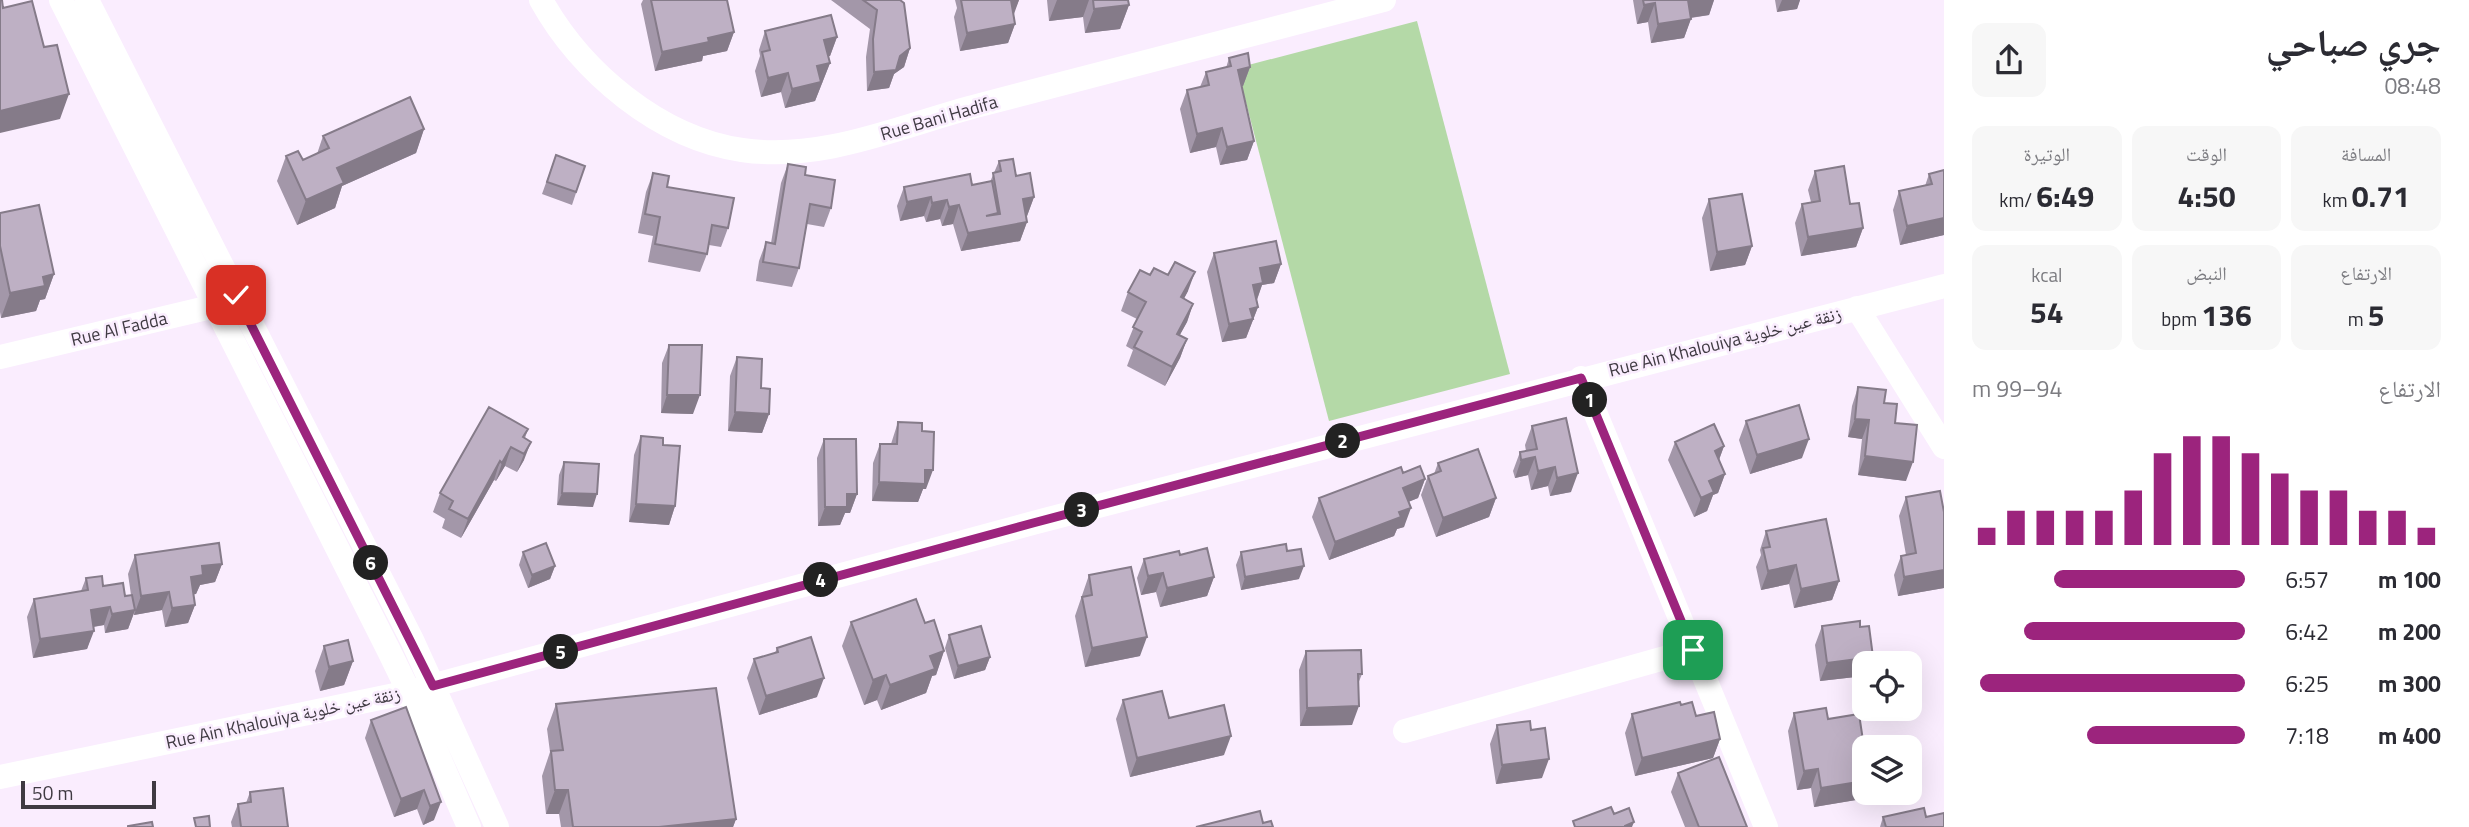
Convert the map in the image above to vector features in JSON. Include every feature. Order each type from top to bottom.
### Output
[{"type":"street","points":[[61,0],[433,686],[497,827]]},
{"type":"street","points":[[88,0],[469,827]]},
{"type":"street","name":"Rue Bani Hadifa","points":[[541,0],[579,54],[611,88],[648,114],[696,137],[718,144],[741,150],[788,153],[846,145],[972,107],[1384,0]]},
{"type":"street","name":"Rue Ain Khalouiya زنقة عين خلوية","points":[[0,776],[433,686],[1033,523],[1581,378],[1944,286]]},
{"type":"street","name":"Rue Al Fadda","points":[[0,357],[225,300]]},
{"type":"street","points":[[1857,308],[1944,447]]},
{"type":"street","points":[[1581,378],[1766,827]]},
{"type":"street","points":[[1405,731],[1693,650]]},
{"type":"green space","points":[[1417,21],[1510,374],[1329,421],[1237,68]]},
{"type":"building","points":[[0,0],[3,8],[32,1],[44,47],[57,45],[69,94],[0,111]]},
{"type":"building","points":[[651,0],[727,0],[734,32],[708,38],[709,42],[662,52]]},
{"type":"building","points":[[863,0],[900,0],[904,3],[910,48],[900,56],[896,70],[874,72],[873,39],[877,10]]},
{"type":"building","points":[[961,0],[1011,0],[1015,24],[967,33]]},
{"type":"building","points":[[1093,0],[1128,0],[1129,5],[1094,9]]},
{"type":"building","points":[[1643,0],[1688,0],[1691,19],[1658,24],[1655,3],[1644,5]]},
{"type":"building","points":[[831,15],[837,37],[824,40],[830,63],[817,66],[821,82],[792,89],[788,73],[768,78],[762,52],[770,50],[765,31]]},
{"type":"building","points":[[1248,53],[1250,67],[1238,70],[1254,141],[1227,147],[1222,128],[1197,134],[1187,90],[1209,85],[1206,72],[1231,66],[1229,58]]},
{"type":"building","points":[[410,97],[424,129],[337,168],[344,183],[306,200],[286,156],[298,151],[303,160],[329,148],[323,136]]},
{"type":"building","points":[[556,155],[585,166],[576,192],[547,182]]},
{"type":"building","points":[[1013,159],[1016,176],[1030,173],[1034,197],[1023,199],[1027,222],[968,233],[959,205],[949,207],[947,200],[932,203],[931,197],[907,202],[904,187],[970,174],[972,185],[992,181],[998,213],[986,216],[1000,214],[993,173],[1001,171],[999,161]]},
{"type":"building","points":[[788,164],[806,167],[805,175],[835,180],[831,208],[810,204],[799,268],[763,262],[766,242],[775,244]]},
{"type":"building","points":[[1844,166],[1850,204],[1859,203],[1863,228],[1808,237],[1802,204],[1820,201],[1815,171]]},
{"type":"building","points":[[1944,170],[1944,218],[1907,226],[1899,191],[1932,184],[1929,174]]},
{"type":"building","points":[[653,173],[669,176],[667,187],[734,198],[728,228],[712,225],[707,254],[655,244],[660,217],[645,214]]},
{"type":"building","points":[[1742,194],[1752,246],[1717,252],[1709,199]]},
{"type":"building","points":[[39,205],[54,274],[43,277],[45,286],[10,293],[0,246],[0,213]]},
{"type":"building","points":[[1276,241],[1281,264],[1260,268],[1263,283],[1253,285],[1258,307],[1250,309],[1253,319],[1229,324],[1214,253]]},
{"type":"building","points":[[1175,262],[1195,272],[1181,297],[1193,304],[1177,334],[1187,339],[1172,367],[1134,347],[1142,332],[1133,327],[1146,302],[1128,292],[1140,270],[1150,275],[1154,268],[1168,275]]},
{"type":"building","points":[[669,345],[702,345],[700,395],[667,395]]},
{"type":"building","points":[[737,357],[762,359],[761,388],[770,389],[769,414],[735,412]]},
{"type":"building","points":[[1858,387],[1886,390],[1884,403],[1897,404],[1895,423],[1917,425],[1913,462],[1865,456],[1869,420],[1855,419]]},
{"type":"building","points":[[1799,405],[1809,439],[1757,455],[1746,421]]},
{"type":"building","points":[[489,407],[528,429],[523,437],[531,442],[524,454],[511,447],[502,463],[500,461],[468,519],[449,509],[453,501],[440,493]]},
{"type":"building","points":[[1566,418],[1578,473],[1557,478],[1555,467],[1538,471],[1535,457],[1521,460],[1520,452],[1537,449],[1532,426]]},
{"type":"building","points":[[898,422],[922,423],[922,431],[934,432],[933,470],[925,470],[925,484],[879,482],[880,444],[897,444]]},
{"type":"building","points":[[1714,424],[1724,446],[1715,451],[1725,474],[1709,481],[1714,492],[1701,498],[1675,442]]},
{"type":"building","points":[[641,436],[663,438],[663,445],[680,446],[675,506],[636,504]]},
{"type":"building","points":[[824,439],[856,439],[857,494],[847,494],[847,507],[825,507]]},
{"type":"building","points":[[1478,449],[1496,498],[1443,518],[1428,476],[1441,471],[1438,463]]},
{"type":"building","points":[[564,462],[599,464],[597,494],[562,493]]},
{"type":"building","points":[[1420,466],[1425,479],[1403,488],[1411,508],[1399,512],[1401,517],[1335,542],[1319,498],[1401,467],[1403,473]]},
{"type":"building","points":[[1940,491],[1944,512],[1944,570],[1904,577],[1901,556],[1916,553],[1906,497]]},
{"type":"building","points":[[1826,519],[1839,581],[1801,589],[1796,565],[1768,571],[1763,548],[1770,547],[1766,531]]},
{"type":"building","points":[[219,543],[222,564],[202,566],[203,575],[191,577],[195,605],[172,608],[169,592],[141,596],[135,555]]},
{"type":"building","points":[[546,543],[555,566],[532,575],[523,552]]},
{"type":"building","points":[[1286,544],[1287,551],[1301,549],[1304,566],[1245,577],[1241,552]]},
{"type":"building","points":[[1207,548],[1214,577],[1167,588],[1163,573],[1148,576],[1144,559],[1179,551],[1180,555]]},
{"type":"building","points":[[1131,567],[1147,637],[1092,648],[1082,597],[1092,595],[1089,575]]},
{"type":"building","points":[[102,576],[103,586],[123,583],[125,596],[132,595],[135,610],[112,614],[110,607],[91,610],[94,631],[40,639],[34,599],[88,590],[86,578]]},
{"type":"building","points":[[916,599],[925,623],[934,620],[944,651],[930,656],[935,669],[890,685],[886,675],[873,680],[851,622]]},
{"type":"building","points":[[1860,621],[1860,627],[1869,626],[1872,651],[1852,651],[1852,660],[1827,663],[1822,626]]},
{"type":"building","points":[[981,626],[990,657],[958,666],[949,635]]},
{"type":"building","points":[[811,637],[824,678],[766,696],[754,659],[778,652],[777,648]]},
{"type":"building","points":[[348,640],[353,661],[329,667],[324,646]]},
{"type":"building","points":[[1361,650],[1362,674],[1358,674],[1359,706],[1307,708],[1306,651]]},
{"type":"building","points":[[716,688],[736,819],[659,827],[573,827],[568,790],[555,790],[551,751],[563,750],[556,704]]},
{"type":"building","points":[[1162,691],[1169,718],[1224,705],[1231,736],[1137,758],[1123,700]]},
{"type":"building","points":[[1680,702],[1681,705],[1692,702],[1696,716],[1714,712],[1720,739],[1642,758],[1632,714]]},
{"type":"building","points":[[406,707],[441,802],[430,806],[424,790],[401,799],[371,720]]},
{"type":"building","points":[[1826,708],[1828,719],[1852,715],[1852,721],[1860,721],[1862,735],[1852,735],[1852,783],[1821,788],[1818,769],[1804,771],[1794,713]]},
{"type":"building","points":[[1530,721],[1531,730],[1545,728],[1549,759],[1502,765],[1497,725]]},
{"type":"building","points":[[1719,757],[1747,827],[1699,827],[1678,773]]},
{"type":"building","points":[[283,788],[288,827],[241,827],[238,804],[251,802],[250,792]]},
{"type":"building","points":[[1611,807],[1614,814],[1629,808],[1634,822],[1625,827],[1575,827],[1573,821]]},
{"type":"building","points":[[1924,808],[1926,817],[1944,813],[1944,827],[1886,827],[1883,817]]},
{"type":"building","points":[[1260,811],[1263,823],[1271,821],[1273,827],[1196,827]]},
{"type":"building","points":[[209,816],[210,827],[196,827],[194,818]]},
{"type":"building","points":[[152,822],[153,827],[128,827],[128,826]]},
{"type":"route","points":[[236,295],[433,686],[1581,378],[1693,650]]}]
